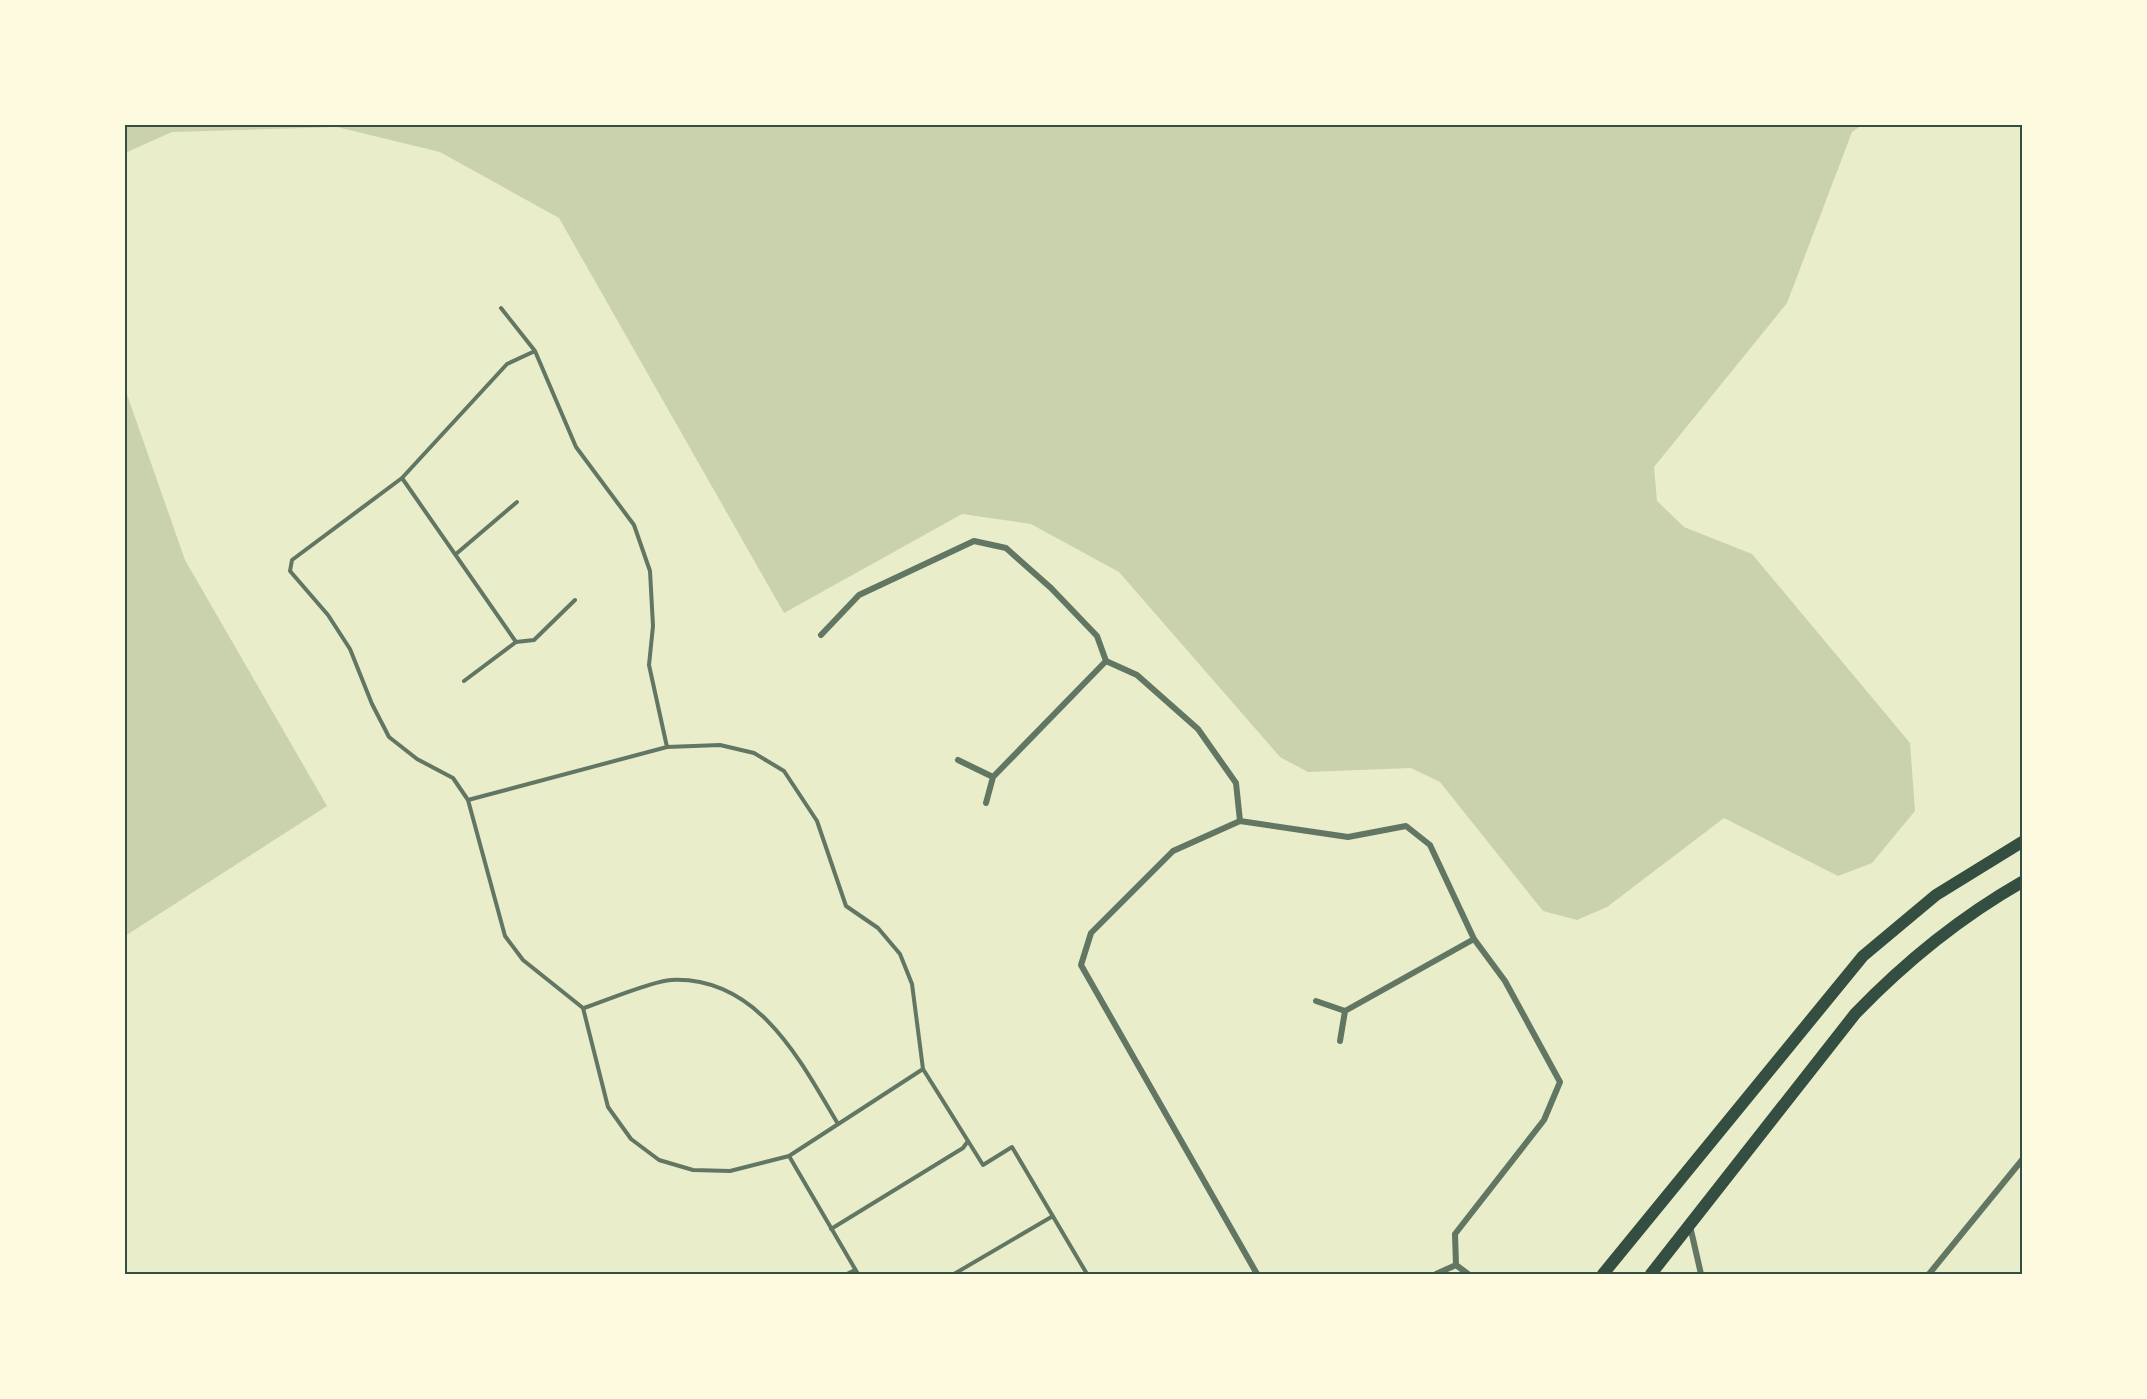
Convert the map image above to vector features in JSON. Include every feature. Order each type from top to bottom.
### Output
[{"type":"main road","points":[[1603,1275],[1863,956],[1936,895],[2022,842]]},
{"type":"main road","points":[[1651,1275],[1855,1014],[1887,981],[1955,923],[2022,882]]},
{"type":"street","points":[[820,635],[859,595],[974,541],[1006,548],[1051,588],[1097,636],[1106,662],[1137,675],[1198,729],[1236,783],[1240,821]]},
{"type":"street","points":[[986,803],[993,777],[1106,662]]},
{"type":"street","points":[[958,760],[993,777]]},
{"type":"street","points":[[1257,1275],[1081,965],[1090,933],[1173,851],[1240,821],[1348,837],[1406,826],[1430,845],[1474,939],[1505,981],[1560,1082],[1544,1120],[1455,1234],[1456,1265],[1468,1275]]},
{"type":"street","points":[[1317,1001],[1345,1011],[1474,939]]},
{"type":"street","points":[[1340,1041],[1345,1011]]},
{"type":"street","points":[[1929,1275],[2022,1160]]},
{"type":"street","points":[[1690,1225],[1701,1275]]},
{"type":"street","points":[[1436,1275],[1456,1265]]},
{"type":"lane","points":[[501,308],[535,351],[576,447],[634,525],[650,571],[653,626],[649,665],[667,747]]},
{"type":"lane","points":[[535,351],[507,364],[402,478],[292,560],[290,571],[328,615],[351,649],[372,704],[389,737],[417,759],[453,778],[468,800],[505,936],[523,960],[584,1008],[608,1107],[632,1139],[659,1160],[693,1170],[730,1171],[789,1156],[923,1069]]},
{"type":"lane","points":[[402,478],[516,642]]},
{"type":"lane","points":[[456,554],[518,502]]},
{"type":"lane","points":[[464,681],[516,642],[534,640],[575,600]]},
{"type":"lane","points":[[468,800],[667,747],[720,745],[754,753],[784,771],[816,821],[846,906],[878,928],[900,954],[912,984],[923,1069],[983,1165],[1012,1147],[1087,1275]]},
{"type":"lane","points":[[584,1008],[669,980],[702,981],[736,995],[771,1023],[796,1052],[838,1124]]},
{"type":"lane","points":[[831,1228],[963,1148],[968,1141]]},
{"type":"lane","points":[[789,1156],[856,1272],[847,1275]]},
{"type":"lane","points":[[954,1275],[1053,1216]]},
{"type":"green space","points":[[125,124],[1862,125],[1852,132],[1787,303],[1654,467],[1657,501],[1684,527],[1752,554],[1910,743],[1915,811],[1872,863],[1838,876],[1724,818],[1607,907],[1577,920],[1543,911],[1440,782],[1411,768],[1308,772],[1280,757],[1119,572],[1031,524],[962,514],[784,613],[559,218],[440,152],[337,127],[172,132],[125,153]]},
{"type":"green space","points":[[124,386],[185,560],[327,806],[125,936]]}]
